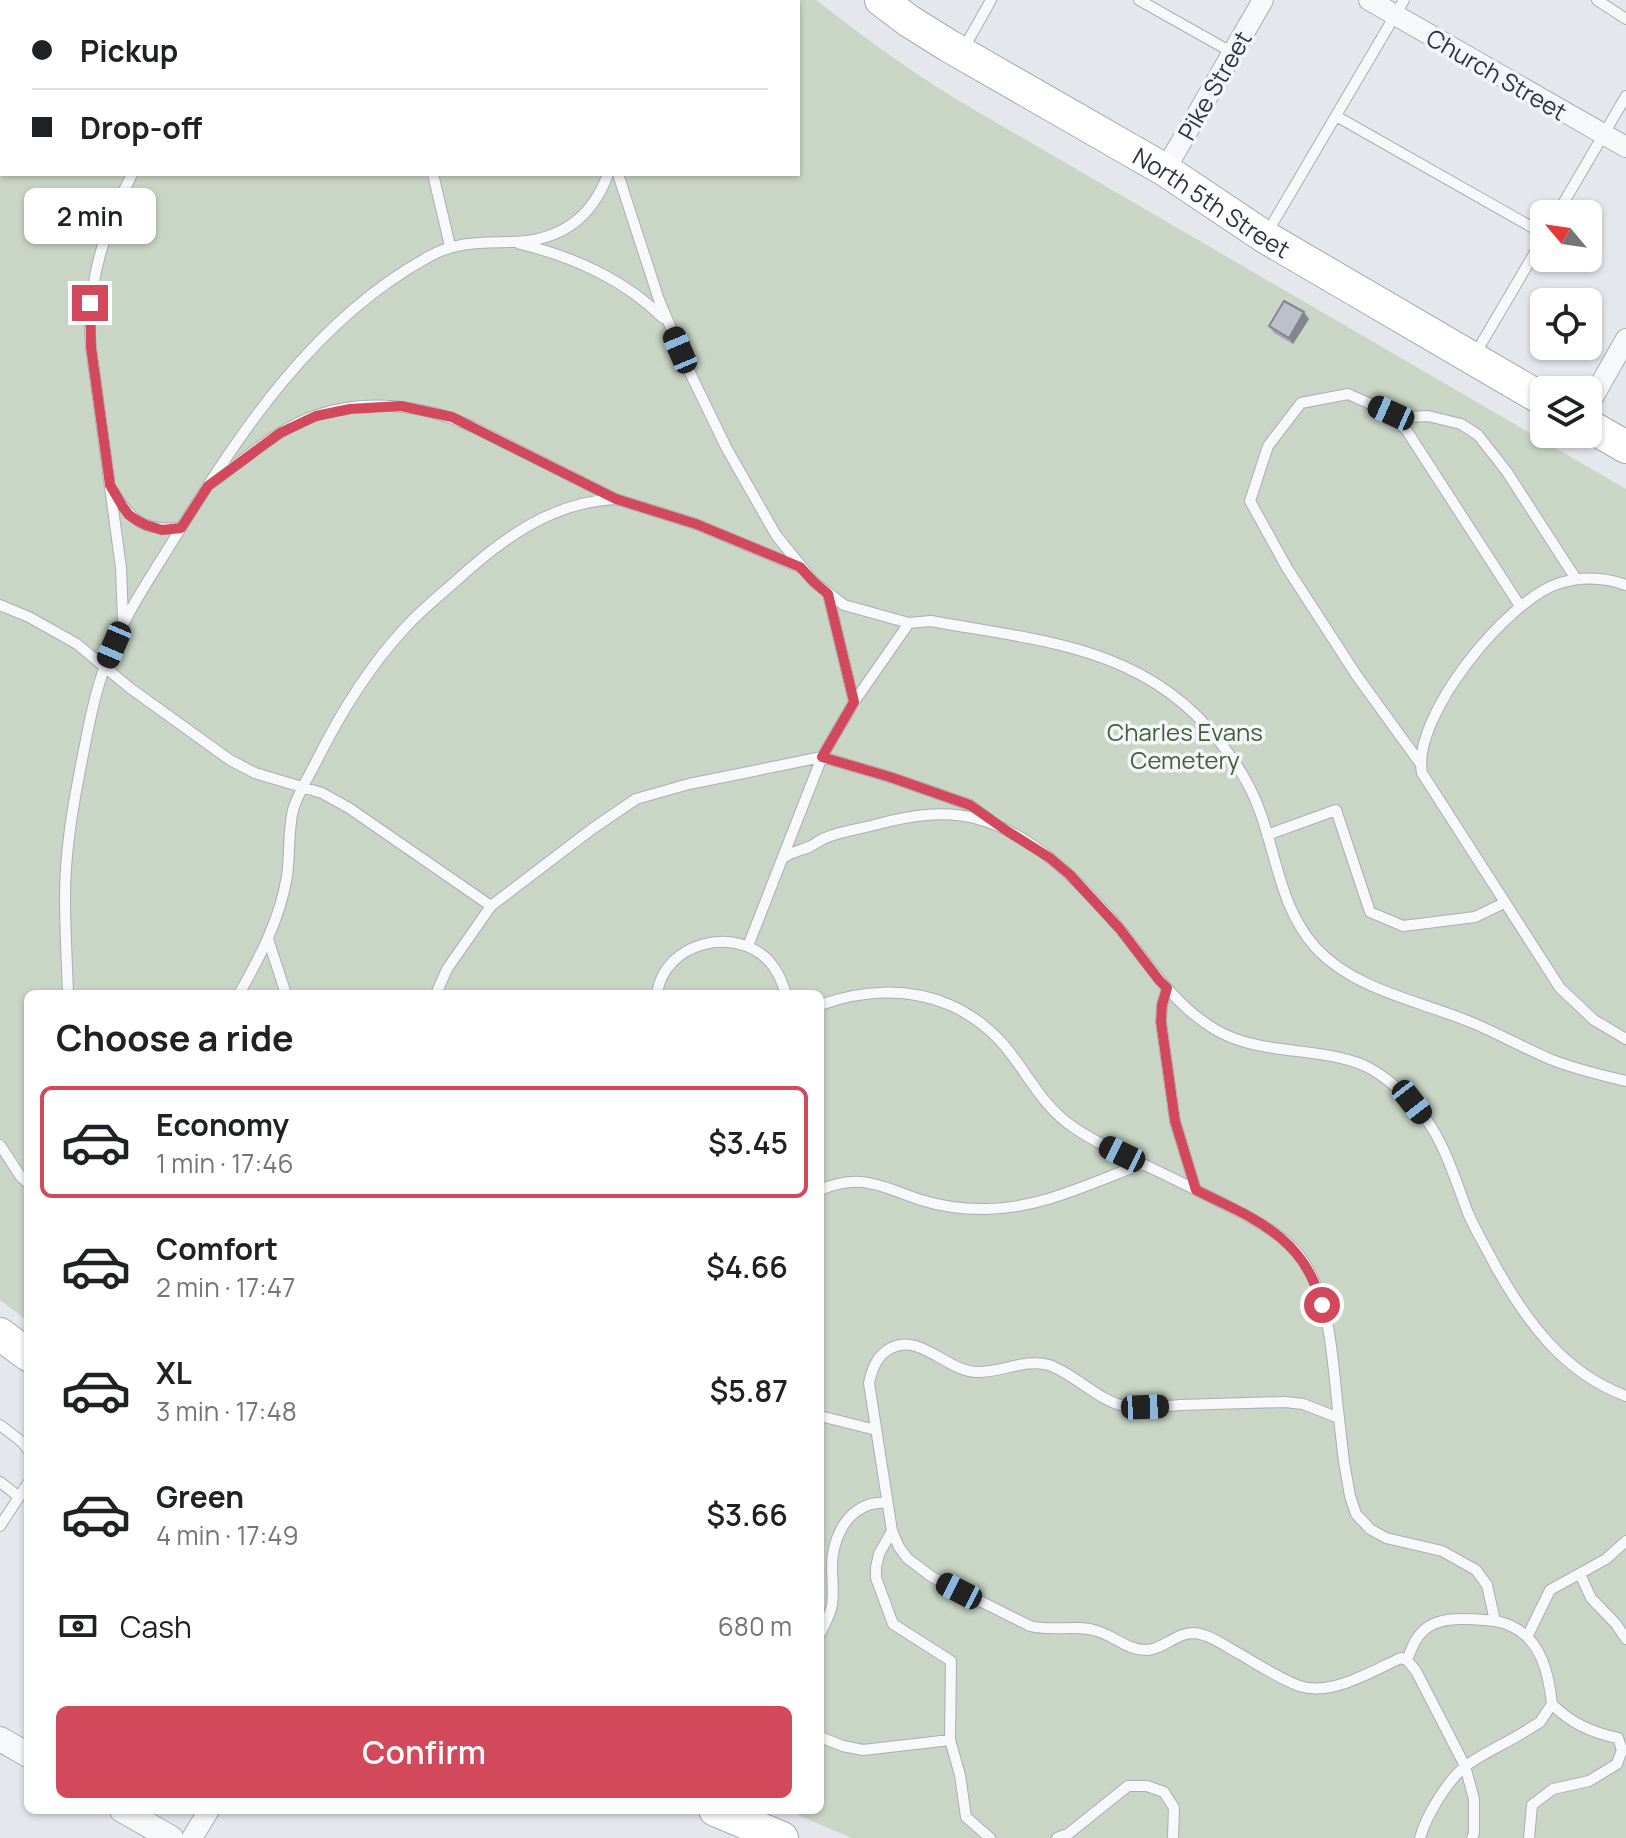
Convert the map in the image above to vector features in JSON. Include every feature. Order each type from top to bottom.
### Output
[{"type":"main road","name":"North 5th Street","points":[[881,0],[961,54],[1165,170],[1265,237],[1530,392]]},
{"type":"main road","points":[[1602,433],[1626,447]]},
{"type":"main road","points":[[0,1334],[24,1352]]},
{"type":"main road","points":[[723,1814],[763,1834]]},
{"type":"street","name":"Pike Street","points":[[1165,170],[1263,0]]},
{"type":"street","name":"Church Street","points":[[1369,0],[1399,8],[1626,147]]},
{"type":"street","points":[[1602,381],[1626,339]]},
{"type":"street","points":[[0,1739],[24,1753]]},
{"type":"street","points":[[129,1814],[171,1838]]},
{"type":"street","points":[[192,1838],[207,1814]]},
{"type":"lane","points":[[961,54],[991,0]]},
{"type":"lane","points":[[1139,0],[1233,53]]},
{"type":"lane","points":[[1597,0],[1626,19]]},
{"type":"lane","points":[[1265,237],[1399,8]]},
{"type":"lane","points":[[1565,200],[1626,96]]},
{"type":"lane","points":[[1336,116],[1530,228]]},
{"type":"lane","points":[[123,622],[121,568],[91,347],[90,303],[115,208],[131,176]]},
{"type":"lane","points":[[433,176],[450,246]]},
{"type":"lane","points":[[68,990],[67,855],[74,798],[104,667],[123,622],[208,486],[269,397],[346,315],[391,281],[450,246],[514,242],[549,236],[567,228],[593,206],[607,176]]},
{"type":"lane","points":[[619,176],[645,260],[692,377],[727,449],[776,535],[814,582],[844,605],[909,623],[931,621],[1078,649],[1111,659],[1138,672],[1206,723],[1231,756],[1258,807],[1290,910],[1323,955],[1377,987],[1475,1023],[1553,1060],[1626,1081]]},
{"type":"lane","points":[[514,242],[562,255],[616,282],[641,297],[669,325]]},
{"type":"lane","points":[[1472,358],[1530,260]]},
{"type":"lane","points":[[1420,763],[1357,676],[1287,568],[1250,501],[1268,446],[1301,403],[1348,394],[1391,413],[1407,431],[1520,606]]},
{"type":"lane","points":[[208,486],[280,433],[316,416],[350,409],[401,406],[452,417],[616,499],[696,524],[800,567]]},
{"type":"lane","points":[[1395,418],[1428,416],[1461,424],[1478,435],[1507,472],[1576,579]]},
{"type":"lane","points":[[110,485],[129,515],[138,521],[162,530],[181,528]]},
{"type":"lane","points":[[241,990],[277,916],[287,878],[294,809],[328,738],[367,676],[404,629],[481,558],[521,528],[568,508],[616,499]]},
{"type":"lane","points":[[1626,585],[1591,577],[1576,579],[1545,589],[1520,606],[1483,641],[1452,685],[1431,725],[1420,763],[1422,773],[1560,988],[1594,1020],[1626,1039]]},
{"type":"lane","points":[[828,594],[854,702]]},
{"type":"lane","points":[[0,605],[77,644],[130,688],[230,760],[255,773],[322,793],[349,808],[491,906]]},
{"type":"lane","points":[[748,946],[822,757],[854,702],[909,623]]},
{"type":"lane","points":[[438,990],[447,969],[491,906],[636,799],[689,784],[822,757],[890,777],[970,805],[1050,858],[1120,929],[1159,980],[1202,1021],[1230,1037],[1262,1046],[1354,1062],[1391,1082],[1412,1102],[1447,1153],[1473,1223],[1526,1317],[1540,1335],[1583,1374],[1626,1396]]},
{"type":"lane","points":[[1267,835],[1336,810],[1370,912],[1403,926],[1475,917],[1504,903]]},
{"type":"lane","points":[[782,859],[826,837],[906,817],[934,814],[972,817],[1007,831]]},
{"type":"lane","points":[[268,939],[285,990]]},
{"type":"lane","points":[[658,990],[669,967],[686,951],[703,943],[726,941],[748,946],[767,959],[778,973],[784,990]]},
{"type":"lane","points":[[1167,988],[1161,1022],[1175,1121],[1196,1190]]},
{"type":"lane","points":[[824,1004],[883,992],[947,1004],[974,1019],[1000,1041],[1058,1115],[1086,1135],[1263,1225],[1288,1243],[1311,1273],[1318,1289],[1326,1321],[1350,1496],[1356,1514],[1370,1529],[1386,1538],[1442,1551],[1476,1570],[1487,1585],[1495,1621]]},
{"type":"lane","points":[[0,1145],[24,1180]]},
{"type":"lane","points":[[824,1189],[844,1182],[876,1183],[935,1204],[968,1209],[1007,1208],[1058,1196],[1142,1164]]},
{"type":"lane","points":[[1339,1418],[1303,1404],[1285,1402],[1145,1407],[1121,1405],[1064,1371],[1044,1364],[975,1372],[960,1369],[915,1346],[905,1345],[898,1345],[881,1354],[873,1367],[869,1383],[892,1531],[907,1558],[932,1577],[1023,1624],[1040,1629],[1094,1630],[1130,1647],[1147,1650],[1180,1635],[1197,1634],[1219,1642],[1295,1684],[1317,1689],[1341,1684],[1401,1658],[1407,1660],[1423,1684],[1465,1766],[1474,1799],[1472,1838]]},
{"type":"lane","points":[[824,1417],[876,1430]]},
{"type":"lane","points":[[0,1425],[24,1445]]},
{"type":"lane","points":[[0,1482],[19,1497]]},
{"type":"lane","points":[[0,1526],[24,1489]]},
{"type":"lane","points":[[824,1626],[832,1606],[832,1564],[839,1532],[849,1518],[861,1509],[886,1502]]},
{"type":"lane","points":[[892,1531],[879,1554],[876,1578],[893,1624],[951,1661],[950,1740],[960,1775],[966,1817],[990,1838]]},
{"type":"lane","points":[[1527,1637],[1550,1590],[1606,1559],[1626,1541]]},
{"type":"lane","points":[[1580,1574],[1591,1598],[1626,1639]]},
{"type":"lane","points":[[1407,1660],[1418,1635],[1434,1623],[1462,1618],[1495,1621],[1514,1627],[1527,1637],[1541,1656],[1548,1675],[1552,1704],[1569,1720],[1600,1735],[1618,1738],[1622,1750],[1617,1764]]},
{"type":"lane","points":[[1420,1838],[1437,1802],[1465,1766],[1540,1722],[1552,1704]]},
{"type":"lane","points":[[824,1739],[863,1750],[950,1740]]},
{"type":"lane","points":[[1529,1838],[1532,1805],[1553,1789],[1589,1781],[1617,1764],[1626,1748]]},
{"type":"lane","points":[[1057,1838],[1068,1834],[1128,1786],[1147,1786],[1164,1792],[1174,1808],[1173,1838]]},
{"type":"green space","name":"Charles Evans Cemetery","points":[[800,0],[816,0],[954,98],[1530,433],[1530,448],[1556,448],[1626,489],[1626,1838],[852,1838],[795,1814],[824,1814],[824,990],[24,990],[24,1318],[0,1300],[0,176],[800,176]]},
{"type":"building","points":[[1284,301],[1304,312],[1289,338],[1269,326]]},
{"type":"route","points":[[90,303],[89,330],[110,485],[129,515],[154,528],[181,528],[208,486],[280,433],[316,416],[350,409],[401,406],[452,417],[616,499],[696,524],[800,567],[828,594],[854,702],[822,757],[970,805],[1050,858],[1120,929],[1167,988],[1161,1022],[1175,1121],[1196,1190],[1263,1225],[1288,1243],[1311,1273],[1322,1305]]}]
